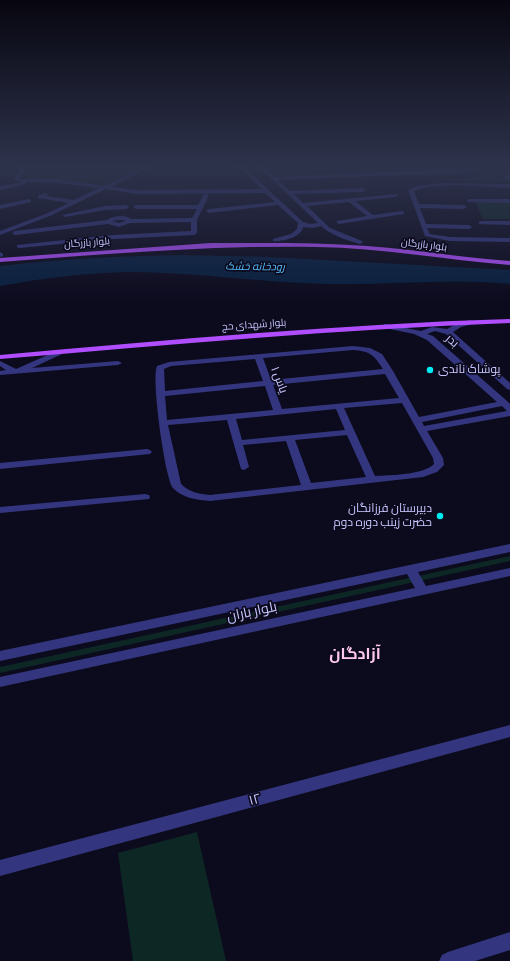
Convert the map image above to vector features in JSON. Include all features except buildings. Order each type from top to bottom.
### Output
[{"type":"main road","name":"بلوار بازرگان","points":[[0,257],[109,245],[215,239],[360,242],[510,257]]},
{"type":"main road","name":"بلوار بازرگان","points":[[0,257],[211,245],[318,245],[369,248],[469,260],[510,263]]},
{"type":"main road","name":"بلوار شهدای حج","points":[[0,350],[305,327],[432,319],[510,317]]},
{"type":"main road","name":"بلوار شهدای حج","points":[[0,358],[219,338],[385,326],[510,321]]},
{"type":"street","points":[[0,234],[54,212]]},
{"type":"street","points":[[65,216],[80,212]]},
{"type":"street","points":[[126,220],[129,212]]},
{"type":"street","points":[[19,246],[113,237],[194,233],[194,220],[197,212]]},
{"type":"street","points":[[289,212],[306,226],[314,226],[320,224],[321,221]]},
{"type":"street","points":[[311,212],[328,229],[360,242]]},
{"type":"street","points":[[365,212],[371,217]]},
{"type":"street","points":[[419,212],[427,235],[450,239],[510,240]]},
{"type":"street","points":[[339,222],[402,213]]},
{"type":"street","points":[[109,245],[113,237],[111,224],[112,219],[194,220]]},
{"type":"street","points":[[275,240],[293,235],[300,230],[301,223]]},
{"type":"street","points":[[481,223],[509,225]]},
{"type":"street","points":[[15,233],[111,224]]},
{"type":"street","points":[[424,226],[469,227]]},
{"type":"street","name":"بدر","points":[[471,322],[457,325],[449,332],[510,387]]},
{"type":"street","name":"بدر","points":[[385,326],[423,334],[430,338],[507,406]]},
{"type":"street","points":[[423,334],[425,331],[430,329],[449,332]]},
{"type":"street","points":[[365,348],[379,356],[389,371],[438,458],[439,465],[434,470],[423,474],[210,498],[195,497],[182,492],[176,485],[163,423],[160,394],[160,368],[169,364],[365,348]]},
{"type":"street","points":[[16,372],[59,352]]},
{"type":"street","name":"یاس ۱","points":[[258,356],[279,413]]},
{"type":"street","points":[[3,364],[33,363]]},
{"type":"street","points":[[0,373],[118,363]]},
{"type":"street","points":[[3,364],[16,372]]},
{"type":"street","points":[[160,394],[389,371]]},
{"type":"street","points":[[163,423],[405,400]]},
{"type":"street","points":[[416,420],[469,410],[507,406]]},
{"type":"street","points":[[339,407],[372,480]]},
{"type":"street","points":[[469,410],[475,419]]},
{"type":"street","points":[[421,429],[510,413]]},
{"type":"street","points":[[231,417],[244,467]]},
{"type":"street","points":[[238,443],[351,432]]},
{"type":"street","points":[[290,438],[307,487]]},
{"type":"street","points":[[0,466],[147,452]]},
{"type":"street","points":[[0,510],[145,497]]},
{"type":"street","name":"بلوار باران","points":[[0,656],[412,570],[510,548]]},
{"type":"street","points":[[412,570],[423,590]]},
{"type":"street","name":"بلوار باران","points":[[0,682],[510,572]]},
{"type":"street","name":"۱۲","points":[[0,868],[510,731]]},
{"type":"street","points":[[448,961],[510,941]]},
{"type":"green space","points":[[480,212],[510,212],[510,219],[483,219]]},
{"type":"green space","points":[[510,556],[510,561],[0,673],[0,667]]},
{"type":"green space","points":[[197,832],[226,961],[133,961],[118,853]]},
{"type":"water","name":"رودخانه خشک","points":[[182,255],[269,257],[510,270],[510,284],[488,282],[443,282],[332,284],[281,282],[154,272],[129,272],[64,276],[0,286],[0,266],[91,258]]},
{"type":"place","name":"پوشاک ناندی","points":[[430,370]]},
{"type":"place","name":"دبیرستان فرزانگان حضرت زینب دوره دوم","points":[[440,516]]},
{"type":"district","name":"آزادگان","points":[[355,655]]}]
